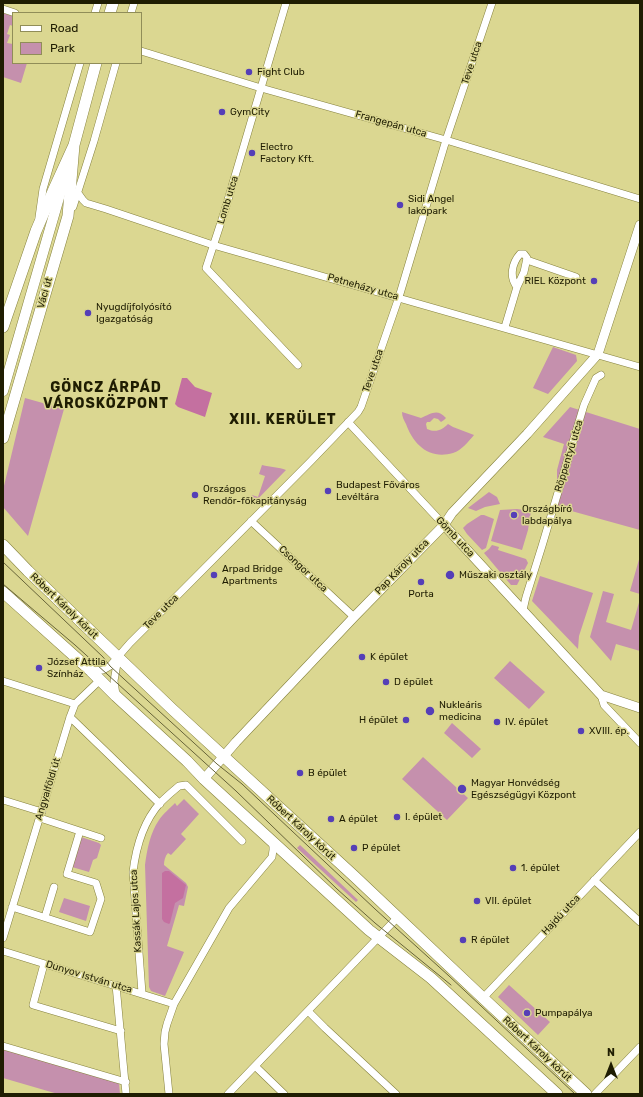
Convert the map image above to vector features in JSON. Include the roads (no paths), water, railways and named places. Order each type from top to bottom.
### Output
[{"type":"main road","name":"Váci út","points":[[3,391],[96,64]]},
{"type":"main road","name":"Váci út","points":[[3,327],[36,231],[74,145]]},
{"type":"main road","name":"Váci út","points":[[3,438],[70,212],[74,145]]},
{"type":"main road","name":"Róbert Károly körút","points":[[3,545],[118,658],[586,1094]]},
{"type":"main road","points":[[3,552],[17,560]]},
{"type":"main road","name":"Róbert Károly körút","points":[[3,592],[91,671],[187,761],[204,779],[378,938],[431,978],[557,1094]]},
{"type":"street","name":"Lomb utca","points":[[286,3],[206,268],[298,365]]},
{"type":"street","name":"Teve utca","points":[[91,671],[103,670],[110,666],[160,613],[358,412],[399,297],[446,140],[492,3]]},
{"type":"street","name":"Frangepán utca","points":[[142,51],[261,88],[446,140],[640,199]]},
{"type":"street","name":"Váci út","points":[[36,231],[43,189],[80,64]]},
{"type":"street","name":"Váci út","points":[[70,212],[78,193],[116,64]]},
{"type":"street","points":[[70,212],[86,203],[78,193]]},
{"type":"street","name":"Petneházy utca","points":[[86,203],[214,245],[640,366]]},
{"type":"street","points":[[598,354],[640,225]]},
{"type":"street","points":[[517,287],[512,277],[515,262],[520,254],[526,256],[527,260],[576,277]]},
{"type":"street","points":[[505,327],[527,260]]},
{"type":"street","name":"Pap Károly utca","points":[[204,779],[223,756],[354,617],[444,525],[452,513],[527,434],[598,354]]},
{"type":"street","name":"Röppentyű utca","points":[[523,610],[584,405],[596,378],[601,375]]},
{"type":"street","name":"Gömb utca","points":[[348,422],[601,695]]},
{"type":"street","name":"Csongor utca","points":[[251,521],[354,617]]},
{"type":"street","points":[[116,696],[114,681],[118,658]]},
{"type":"street","name":"Angyalföldi út","points":[[3,938],[70,717],[76,704],[100,680]]},
{"type":"street","points":[[3,682],[76,704]]},
{"type":"street","points":[[601,695],[640,708]]},
{"type":"street","points":[[601,695],[604,705],[640,743]]},
{"type":"street","points":[[70,717],[160,804]]},
{"type":"street","name":"Kassák Lajos utca","points":[[142,993],[133,872],[135,856],[141,836],[151,817],[160,804],[179,786],[186,785],[242,841]]},
{"type":"street","points":[[3,800],[101,838]]},
{"type":"street","points":[[12,907],[90,932],[101,899],[96,883],[67,874],[80,831]]},
{"type":"street","name":"Hajdú utca","points":[[483,998],[640,832]]},
{"type":"street","points":[[169,1094],[164,1044],[167,1024],[174,1004],[229,908],[272,857],[273,842]]},
{"type":"street","points":[[594,880],[640,922]]},
{"type":"street","points":[[45,917],[54,887]]},
{"type":"street","points":[[228,1094],[397,918]]},
{"type":"street","name":"Dunyov István utca","points":[[3,951],[174,1004]]},
{"type":"street","points":[[44,964],[33,1004],[121,1031]]},
{"type":"street","points":[[116,985],[126,1094]]},
{"type":"street","points":[[308,1011],[396,1094]]},
{"type":"street","points":[[3,1046],[126,1082]]},
{"type":"street","points":[[595,1094],[640,1047]]},
{"type":"street","points":[[255,1066],[284,1094]]},
{"type":"tram line","points":[[3,562],[103,657],[110,666],[217,764],[242,784],[575,1094]]},
{"type":"tram line","points":[[3,584],[75,645],[236,791],[337,889],[375,923],[451,985]]},
{"type":"place","name":"Fight Club","points":[[249,72]]},
{"type":"place","name":"GymCity","points":[[222,112]]},
{"type":"place","name":"Electro Factory Kft.","points":[[252,153]]},
{"type":"place","name":"Sidi Angel lakópark","points":[[400,205]]},
{"type":"place","name":"RIEL Központ","points":[[594,281]]},
{"type":"place","name":"Nyugdíjfolyósító Igazgatóság","points":[[88,313]]},
{"type":"place","name":"Budapest Főváros Levéltára","points":[[328,491]]},
{"type":"place","name":"Országos Rendőr-főkapitányság","points":[[195,495]]},
{"type":"place","name":"Országbíró labdapálya","points":[[514,515]]},
{"type":"place","name":"Arpad Bridge Apartments","points":[[214,575]]},
{"type":"place","name":"Műszaki osztály","points":[[450,575]]},
{"type":"place","name":"Porta","points":[[421,582]]},
{"type":"place","name":"K épület","points":[[362,657]]},
{"type":"place","name":"József Attila Színház","points":[[39,668]]},
{"type":"place","name":"D épület","points":[[386,682]]},
{"type":"place","name":"Nukleáris medicina","points":[[430,711]]},
{"type":"place","name":"H épület","points":[[406,720]]},
{"type":"place","name":"IV. épület","points":[[497,722]]},
{"type":"place","name":"XVIII. ép.","points":[[581,731]]},
{"type":"place","name":"B épület","points":[[300,773]]},
{"type":"place","name":"Magyar Honvédség Egészségügyi Központ","points":[[462,789]]},
{"type":"place","name":"I. épület","points":[[397,817]]},
{"type":"place","name":"A épület","points":[[331,819]]},
{"type":"place","name":"P épület","points":[[354,848]]},
{"type":"place","name":"1. épület","points":[[513,868]]},
{"type":"place","name":"VII. épület","points":[[477,901]]},
{"type":"place","name":"R épület","points":[[463,940]]},
{"type":"place","name":"Pumpapálya","points":[[527,1013]]},
{"type":"district","name":"GÖNCZ ÁRPÁD VÁROSKÖZPONT","points":[[106,396]]},
{"type":"district","name":"XIII. KERÜLET","points":[[283,420]]}]
